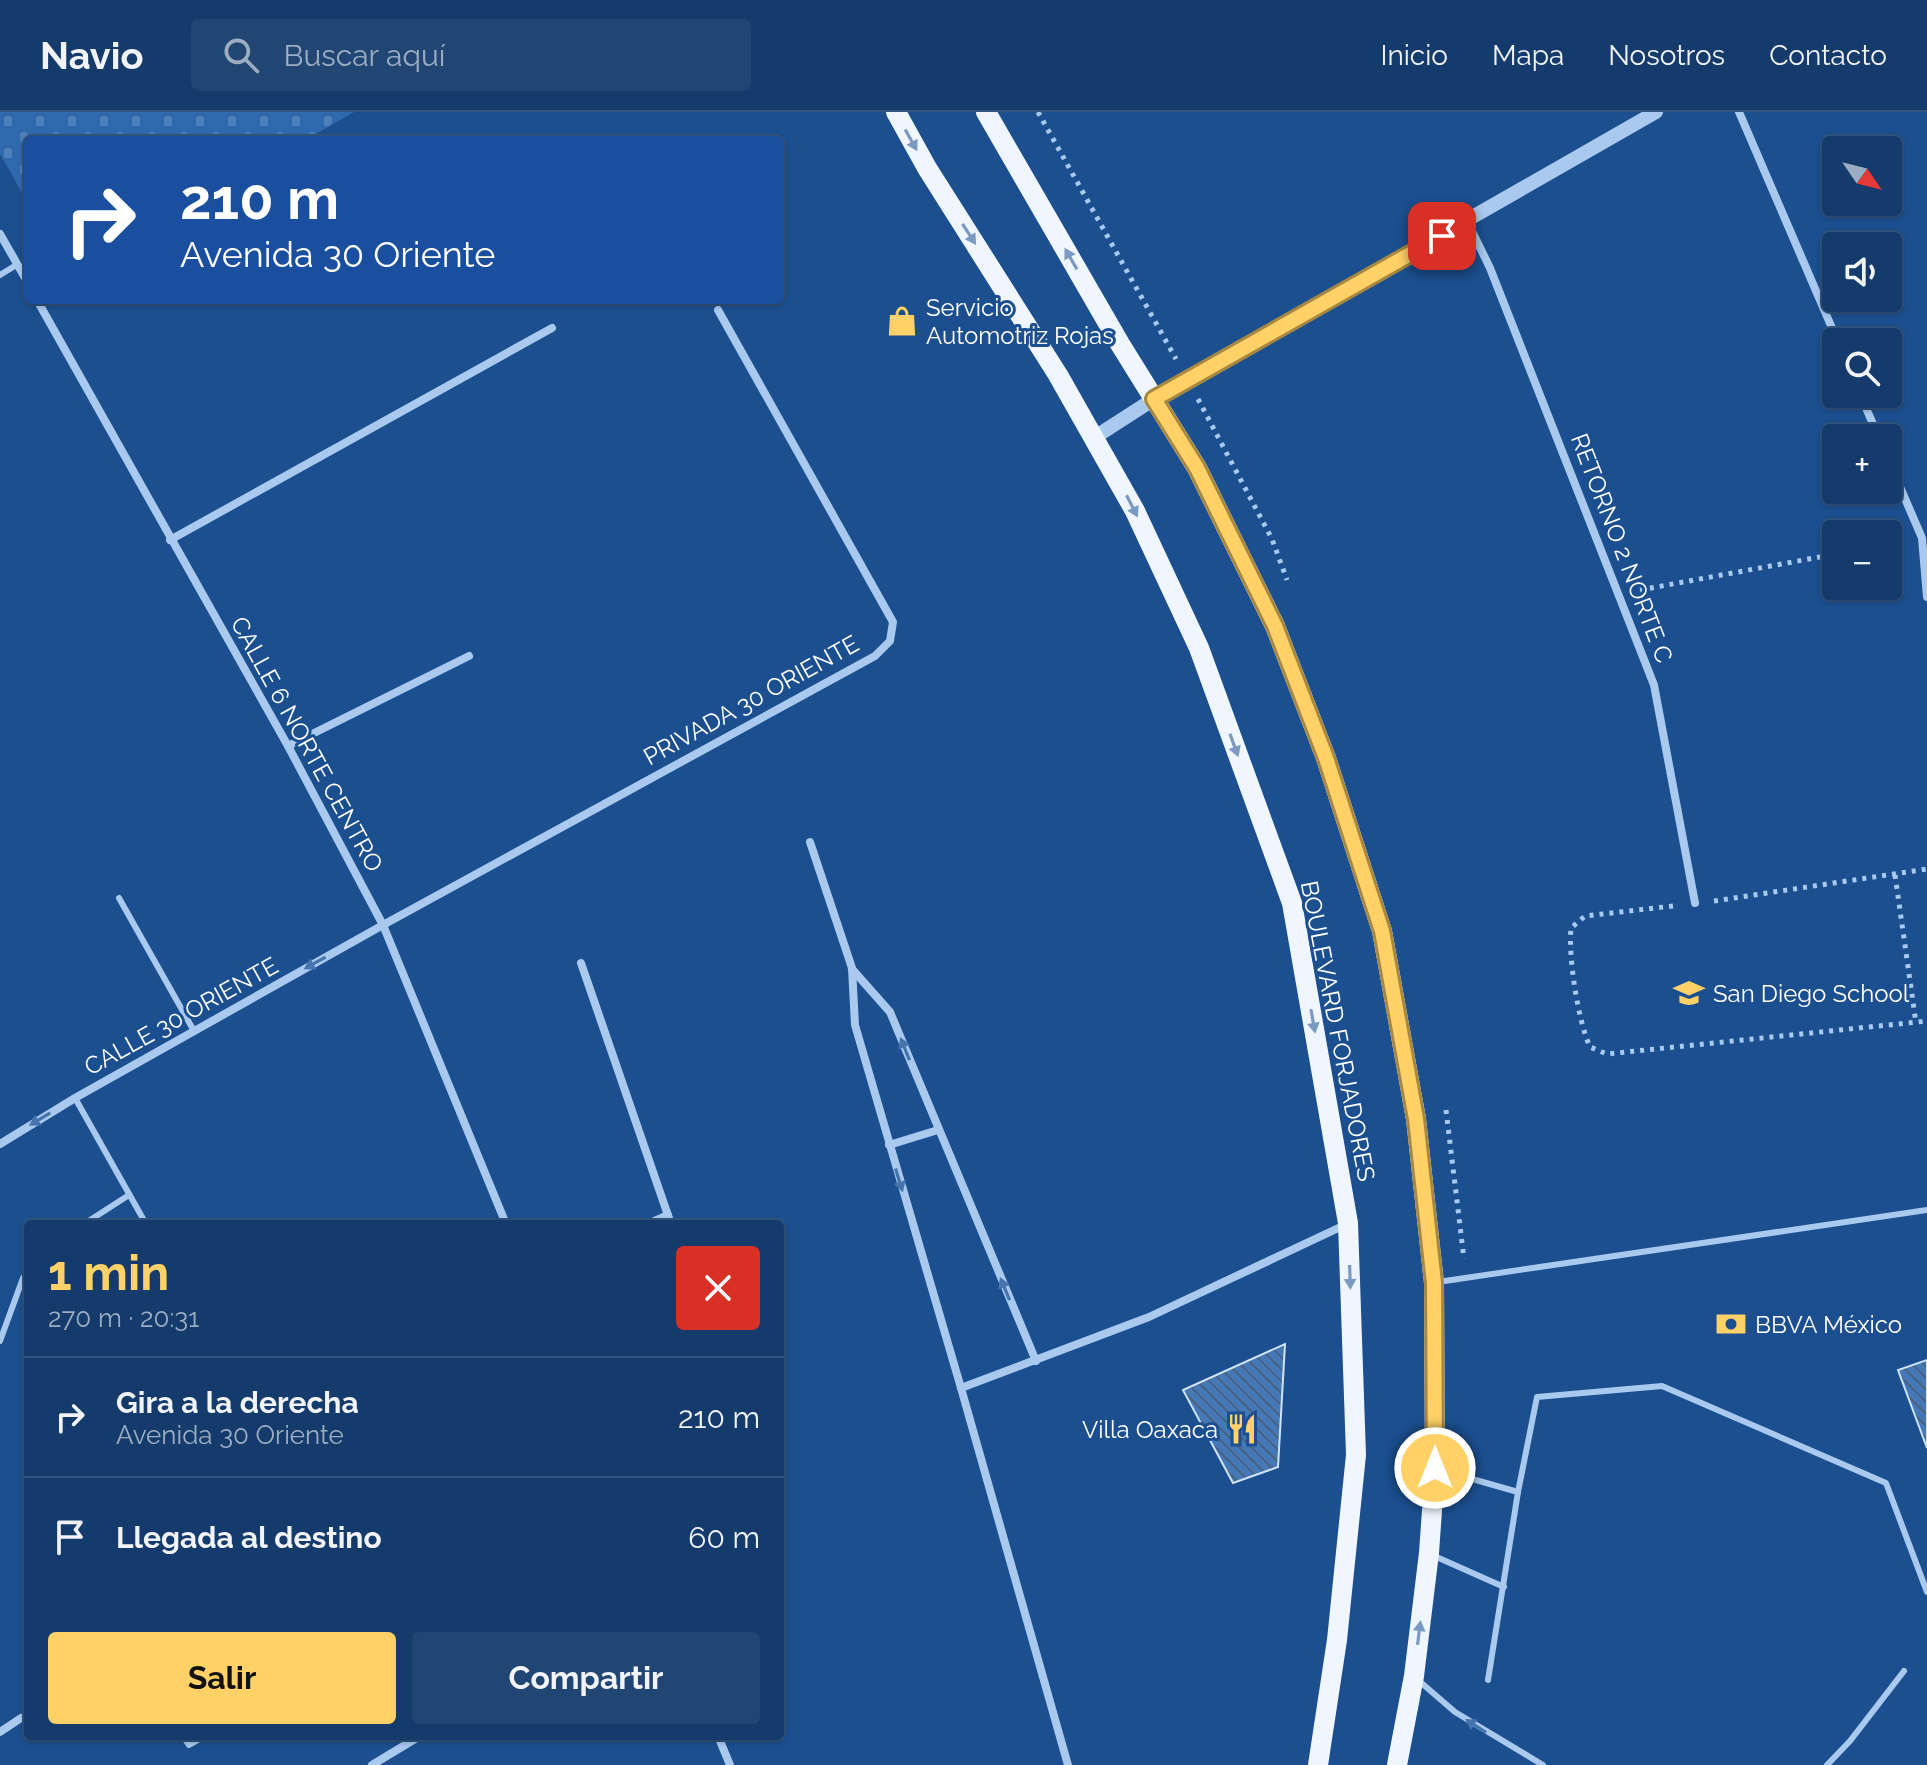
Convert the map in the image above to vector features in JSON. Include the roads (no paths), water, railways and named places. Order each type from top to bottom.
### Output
[{"type":"main road","name":"BOULEVARD FORJADORES","points":[[896,112],[927,168],[1058,375],[1135,511],[1199,648],[1292,903],[1348,1223],[1356,1455],[1337,1640],[1318,1765]]},
{"type":"main road","points":[[986,112],[1197,468],[1275,626],[1326,758],[1382,931],[1416,1119],[1434,1283],[1435,1468],[1429,1553],[1414,1676],[1397,1765]]},
{"type":"street","points":[[1095,437],[1154,399],[1656,112]]},
{"type":"street","points":[[1739,112],[1832,328]]},
{"type":"street","name":"RETORNO 2 NORTE C","points":[[1467,221],[1490,268],[1654,685],[1695,903]]},
{"type":"street","points":[[0,234],[24,275]]},
{"type":"street","name":"CALLE 6 NORTE CENTRO","points":[[39,304],[288,746],[383,925],[504,1220]]},
{"type":"street","name":"PRIVADA 30 ORIENTE","points":[[383,925],[875,656],[890,641],[893,622],[718,310]]},
{"type":"street","points":[[170,540],[552,328]]},
{"type":"street","points":[[1902,492],[1922,538],[1927,597]]},
{"type":"street","points":[[288,746],[469,656]]},
{"type":"street","points":[[810,842],[852,968],[855,1025],[1068,1765]]},
{"type":"street","name":"CALLE 30 ORIENTE","points":[[0,1144],[75,1098],[383,925]]},
{"type":"street","points":[[581,963],[670,1220]]},
{"type":"street","points":[[852,968],[890,1012],[1036,1361]]},
{"type":"street","points":[[889,1145],[938,1130]]},
{"type":"street","points":[[961,1388],[1149,1317],[1348,1223]]},
{"type":"street","points":[[0,1732],[21,1718]]},
{"type":"street","points":[[372,1765],[413,1740]]},
{"type":"street","points":[[720,1740],[730,1765]]},
{"type":"lane","points":[[0,275],[18,264]]},
{"type":"lane","points":[[119,898],[194,1031]]},
{"type":"lane","points":[[75,1098],[144,1220]]},
{"type":"lane","points":[[90,1220],[129,1195]]},
{"type":"lane","points":[[1434,1283],[1927,1210]]},
{"type":"lane","points":[[0,1341],[24,1277]]},
{"type":"lane","points":[[1488,1680],[1518,1492],[1537,1397],[1662,1386],[1886,1483],[1927,1592]]},
{"type":"lane","points":[[1435,1468],[1518,1492]]},
{"type":"lane","points":[[1429,1553],[1504,1587]]},
{"type":"lane","points":[[1827,1765],[1850,1741],[1904,1671]]},
{"type":"lane","points":[[1414,1676],[1455,1712],[1543,1765]]},
{"type":"place","name":"Servicio Automotriz Rojas","points":[[902,321]]},
{"type":"place","name":"San Diego School","points":[[1689,993]]},
{"type":"place","name":"BBVA México","points":[[1731,1324]]},
{"type":"place","name":"Villa Oaxaca","points":[[1242,1429]]}]
